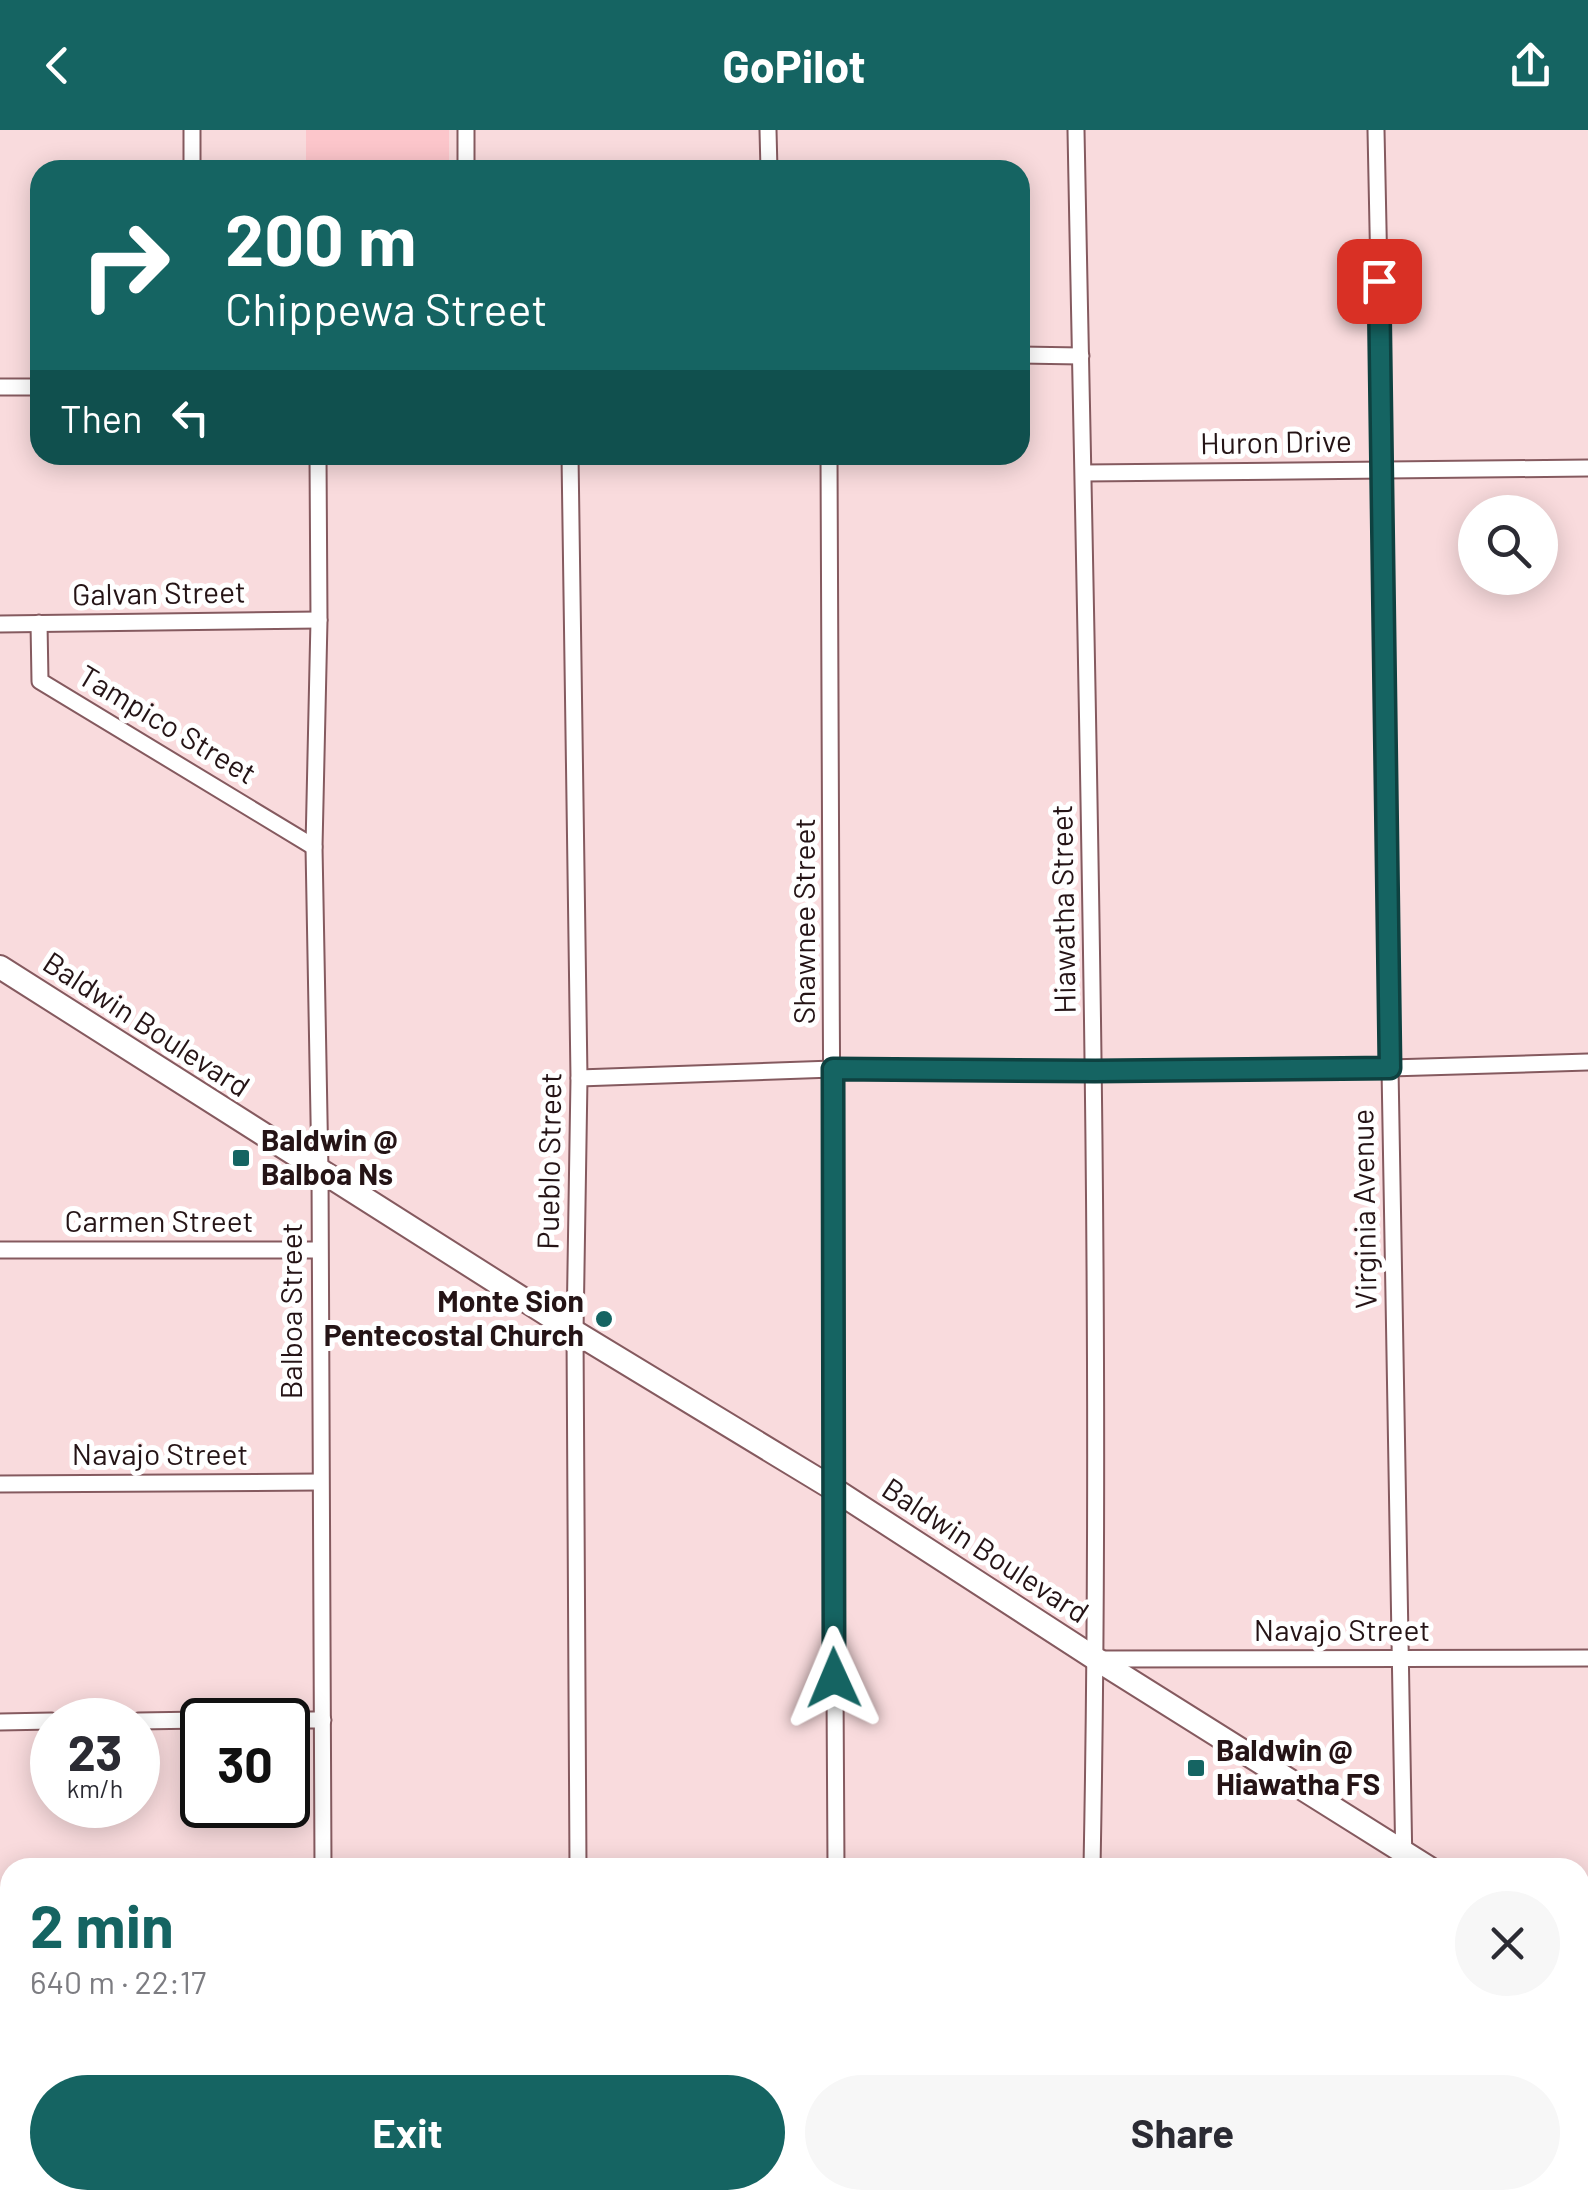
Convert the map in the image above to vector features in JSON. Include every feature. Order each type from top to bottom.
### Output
[{"type":"main road","name":"Baldwin Boulevard","points":[[0,967],[575,1332],[832,1488],[1399,1858]]},
{"type":"street","points":[[192,130],[192,160]]},
{"type":"street","points":[[466,130],[466,160]]},
{"type":"street","points":[[768,130],[769,160]]},
{"type":"street","name":"Hiawatha Street","points":[[1076,130],[1095,1071],[1096,1659],[1092,1858]]},
{"type":"street","name":"Virginia Avenue","points":[[1376,130],[1404,1858]]},
{"type":"street","points":[[1030,355],[1081,356]]},
{"type":"street","points":[[0,387],[30,387]]},
{"type":"street","name":"Balboa Street","points":[[318,465],[314,846],[320,1171],[323,1858]]},
{"type":"street","name":"Pueblo Street","points":[[570,465],[578,1078],[578,1858]]},
{"type":"street","name":"Shawnee Street","points":[[829,465],[836,1858]]},
{"type":"street","name":"Huron Drive","points":[[1084,473],[1588,468]]},
{"type":"street","name":"Galvan Street","points":[[0,624],[319,620]]},
{"type":"street","name":"Tampico Street","points":[[38,623],[40,681],[314,846]]},
{"type":"street","points":[[578,1078],[833,1069],[1095,1071],[1588,1062]]},
{"type":"street","name":"Carmen Street","points":[[0,1250],[319,1250]]},
{"type":"street","name":"Navajo Street","points":[[0,1484],[320,1482]]},
{"type":"street","name":"Navajo Street","points":[[1096,1659],[1588,1658]]},
{"type":"street","points":[[310,1720],[322,1720]]},
{"type":"street","points":[[0,1722],[30,1721]]},
{"type":"shaded area","points":[[306,130],[449,130],[449,160],[306,160]]},
{"type":"place","name":"Baldwin @ Balboa Ns","points":[[241,1158]]},
{"type":"place","name":"Monte Sion Pentecostal Church","points":[[604,1319]]},
{"type":"place","name":"Baldwin @ Hiawatha FS","points":[[1196,1768]]},
{"type":"route","points":[[834,1678],[833,1069],[1390,1068],[1379,281]]}]
